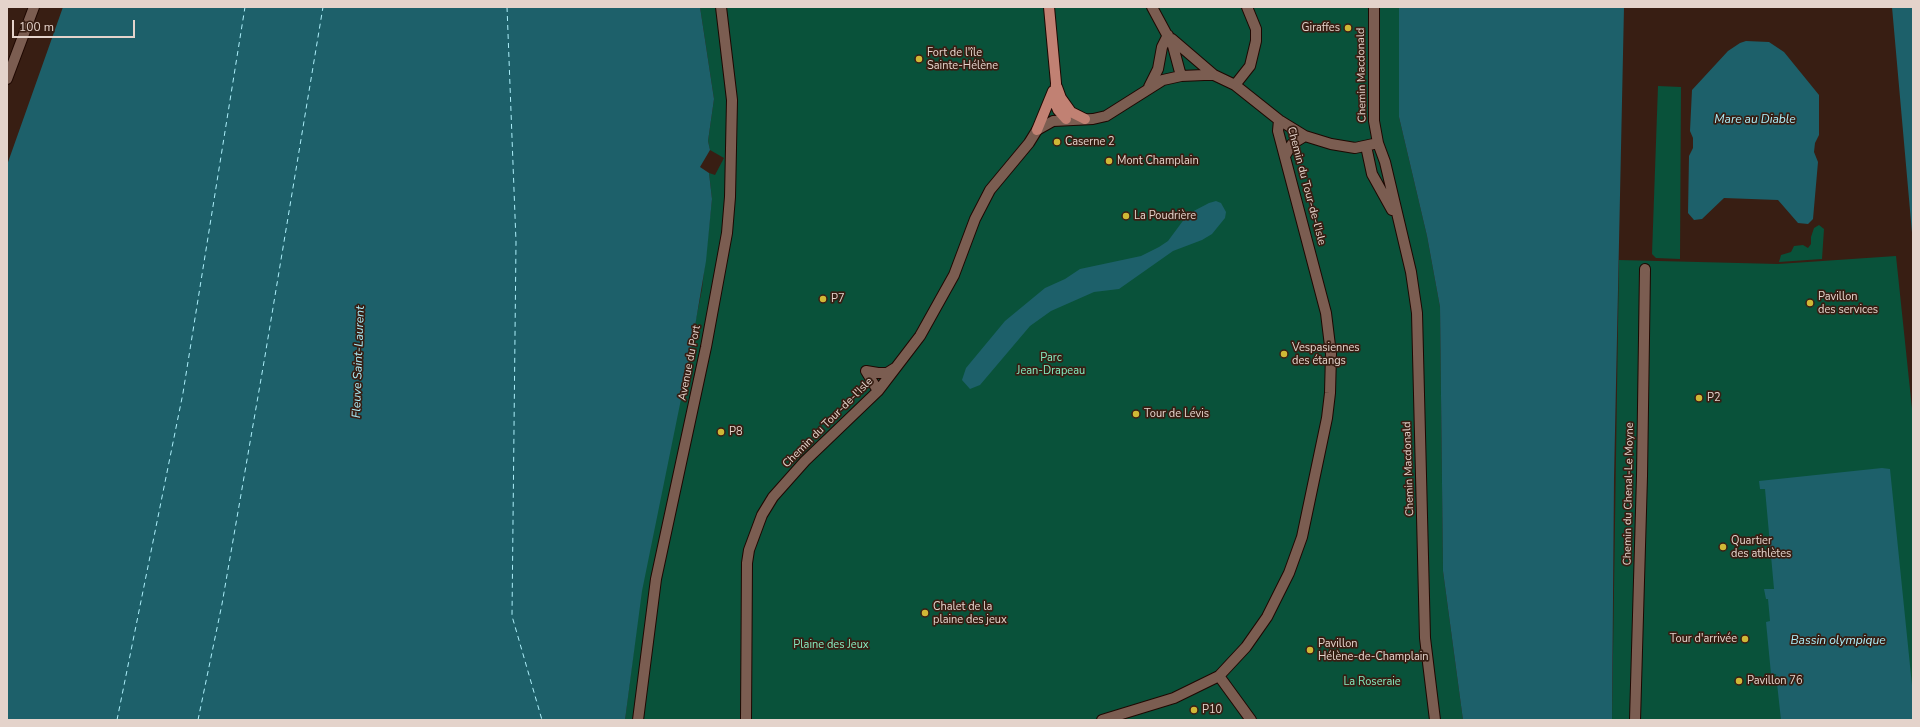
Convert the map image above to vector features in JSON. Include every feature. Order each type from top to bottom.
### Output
[{"type":"main road","points":[[1049,7],[1056,83],[1055,103],[1058,110],[1066,119]]},
{"type":"main road","points":[[1056,83],[1061,98],[1071,112],[1085,119]]},
{"type":"main road","points":[[1037,130],[1056,83]]},
{"type":"street","points":[[7,79],[34,7]]},
{"type":"street","name":"Avenue du Port","points":[[638,720],[656,579],[706,347],[727,233],[730,197],[732,100],[721,7]]},
{"type":"street","points":[[1152,7],[1168,35],[1181,76]]},
{"type":"street","points":[[1235,85],[1250,66],[1256,41],[1256,29],[1247,7]]},
{"type":"street","name":"Chemin Macdonald","points":[[1374,7],[1374,121],[1378,143],[1389,176],[1410,272],[1417,313],[1425,638],[1435,720]]},
{"type":"street","points":[[1168,35],[1191,57],[1214,75]]},
{"type":"street","points":[[1148,89],[1158,69],[1162,47],[1168,35]]},
{"type":"street","name":"Chemin du Tour-de-l'Isle","points":[[746,720],[746,583],[749,550],[762,515],[773,497],[805,461],[878,391],[920,336],[943,298],[954,275],[975,219],[990,190],[1030,142],[1037,130],[1053,121],[1106,116],[1163,80],[1181,76],[1214,75],[1235,85],[1279,120],[1278,131],[1286,156],[1292,186],[1326,313],[1331,354],[1330,393],[1307,519],[1289,573],[1258,631],[1219,676],[1181,695],[1102,720]]},
{"type":"street","points":[[1066,119],[1072,123],[1088,126],[1101,122],[1106,116]]},
{"type":"street","points":[[1279,120],[1305,136],[1331,144],[1355,148],[1378,143]]},
{"type":"street","points":[[1286,156],[1292,144],[1305,136]]},
{"type":"street","name":"Chemin Macdonald","points":[[1366,146],[1375,180],[1397,218]]},
{"type":"street","points":[[1375,180],[1389,176]]},
{"type":"street","name":"Chemin du Chenal-Le Moyne","points":[[1635,720],[1642,476],[1645,269]]},
{"type":"street","points":[[878,391],[866,371],[878,374],[887,373],[896,368]]},
{"type":"street","points":[[1219,676],[1251,720]]},
{"type":"green space","name":"Parc Jean-Drapeau","points":[[700,7],[1399,7],[1399,117],[1427,236],[1440,307],[1443,571],[1463,720],[625,720],[641,591],[702,289],[712,199],[709,173],[715,175],[724,158],[710,150],[708,141],[714,99]]},
{"type":"green space","points":[[1658,86],[1681,87],[1680,259],[1656,258],[1652,254]]},
{"type":"green space","points":[[1819,225],[1824,229],[1822,259],[1779,262],[1781,255],[1791,252],[1794,246],[1803,245],[1808,248],[1811,244],[1811,237],[1814,228]]},
{"type":"green space","points":[[1896,256],[1913,418],[1913,720],[1612,720],[1619,260],[1778,264]]},
{"type":"water","name":"Fleuve Saint-Laurent","points":[[63,7],[700,7],[714,99],[708,141],[710,150],[700,167],[709,173],[712,199],[706,261],[691,350],[642,591],[625,720],[7,720],[7,165]]},
{"type":"water","points":[[1399,7],[1624,7],[1614,478],[1612,720],[1463,720],[1443,571],[1440,307],[1427,236],[1399,117]]},
{"type":"water","points":[[1892,7],[1913,7],[1913,244]]},
{"type":"water","name":"Mare au Diable","points":[[1746,41],[1769,42],[1784,52],[1819,95],[1819,135],[1815,143],[1814,152],[1818,162],[1813,219],[1808,224],[1798,223],[1778,200],[1724,198],[1702,219],[1694,220],[1688,213],[1689,156],[1693,148],[1693,138],[1690,131],[1692,90],[1728,51]]},
{"type":"water","points":[[1216,201],[1221,203],[1226,212],[1225,218],[1212,234],[1202,240],[1173,251],[1119,289],[1094,292],[1051,311],[1030,326],[980,385],[970,389],[962,380],[966,368],[1005,321],[1045,288],[1065,279],[1080,269],[1141,256],[1159,247],[1168,241],[1188,214]]},
{"type":"water","name":"Bassin olympique","points":[[1882,468],[1890,469],[1913,695],[1913,720],[1781,720],[1776,674],[1771,674],[1766,622],[1770,621],[1768,599],[1766,599],[1764,589],[1774,589],[1765,489],[1760,489],[1759,481]]},
{"type":"ferry route","points":[[117,720],[183,393],[245,7]]},
{"type":"ferry route","points":[[198,720],[222,604],[323,7]]},
{"type":"ferry route","points":[[507,7],[516,242],[512,616],[542,720]]},
{"type":"place","name":"Giraffes","points":[[1348,28]]},
{"type":"place","name":"Fort de l'île Sainte-Hélène","points":[[919,59]]},
{"type":"place","name":"Caserne 2","points":[[1057,142]]},
{"type":"place","name":"Mont Champlain","points":[[1109,161]]},
{"type":"place","name":"La Poudrière","points":[[1126,216]]},
{"type":"place","name":"P7","points":[[823,299]]},
{"type":"place","name":"Pavillon des services","points":[[1810,303]]},
{"type":"place","name":"Vespasiennes des étangs","points":[[1284,354]]},
{"type":"place","name":"P2","points":[[1699,398]]},
{"type":"place","name":"Tour de Lévis","points":[[1136,414]]},
{"type":"place","name":"P8","points":[[721,432]]},
{"type":"place","name":"Quartier des athlètes","points":[[1723,547]]},
{"type":"place","name":"Chalet de la plaine des jeux","points":[[925,613]]},
{"type":"place","name":"Tour d'arrivée","points":[[1745,639]]},
{"type":"place","name":"Pavillon Hélène-de-Champlain","points":[[1310,650]]},
{"type":"place","name":"Pavillon 76","points":[[1739,681]]},
{"type":"place","name":"P10","points":[[1194,710]]},
{"type":"park label","name":"Plaine des Jeux","points":[[831,645]]},
{"type":"park label","name":"La Roseraie","points":[[1372,682]]}]
